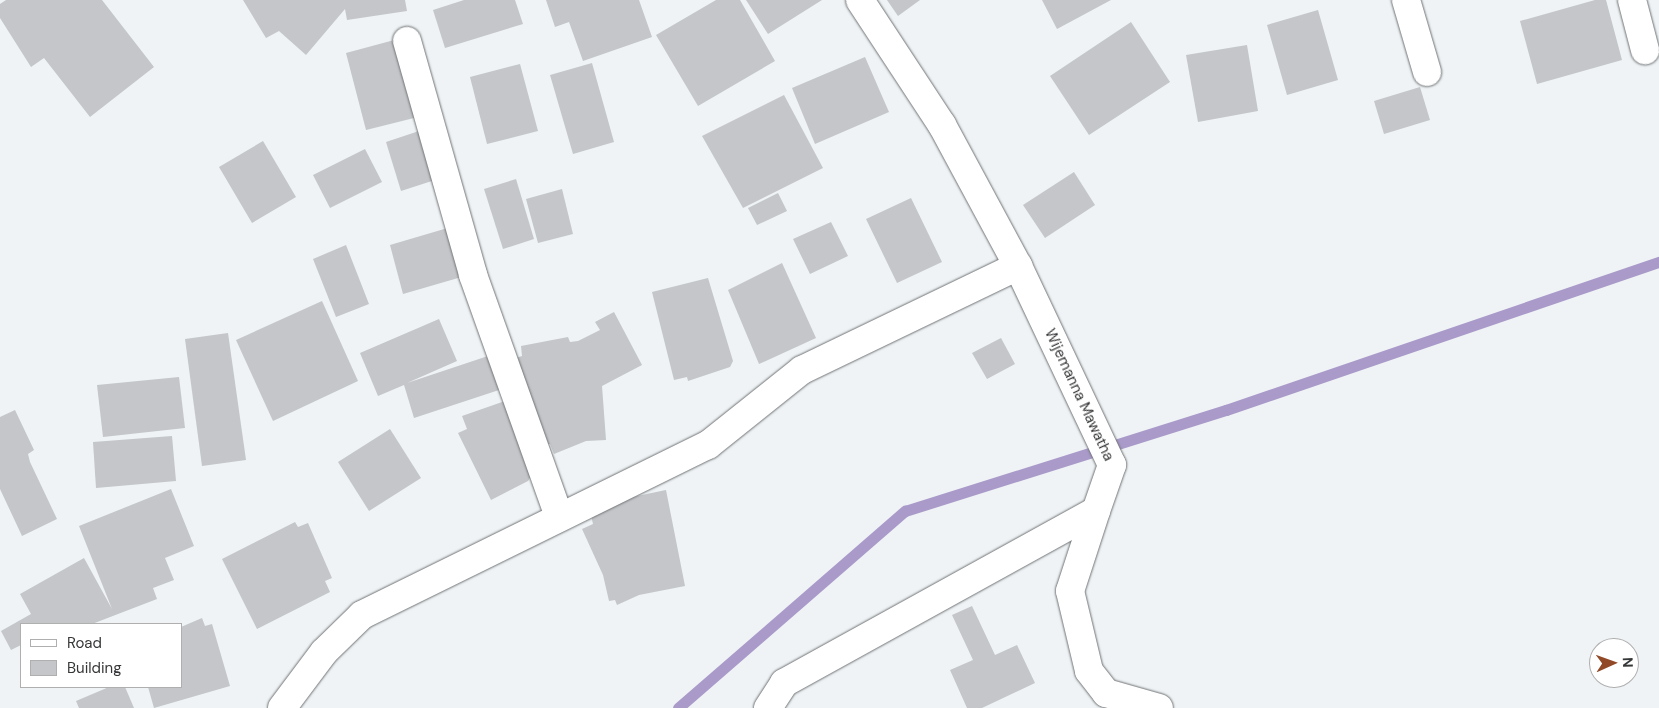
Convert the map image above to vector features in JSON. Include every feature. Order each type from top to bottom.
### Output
[{"type":"street","name":"Wijemanna Mawatha","points":[[860,0],[942,125],[1018,266],[1092,417],[1112,466],[1070,591],[1089,671],[1106,693],[1160,708]]},
{"type":"street","points":[[1406,0],[1427,72]]},
{"type":"street","points":[[1632,0],[1645,50]]},
{"type":"street","points":[[407,41],[473,275],[559,517]]},
{"type":"street","points":[[282,708],[317,660],[362,616],[708,445],[802,370],[1018,266]]},
{"type":"street","points":[[768,708],[784,683],[1096,511]]},
{"type":"building","points":[[6,0],[102,0],[154,67],[90,117],[44,58],[31,67],[0,18],[0,4]]},
{"type":"building","points":[[243,0],[405,0],[407,11],[347,20],[345,9],[306,55],[279,31],[266,38]]},
{"type":"building","points":[[464,0],[515,0],[523,24],[445,48],[433,10]]},
{"type":"building","points":[[546,0],[639,0],[652,37],[583,61],[569,22],[555,27]]},
{"type":"building","points":[[716,0],[740,0],[775,61],[698,106],[656,35]]},
{"type":"building","points":[[746,0],[822,0],[768,34]]},
{"type":"building","points":[[887,0],[920,0],[898,16]]},
{"type":"building","points":[[1042,0],[1111,0],[1057,29]]},
{"type":"building","points":[[1595,0],[1606,0],[1622,60],[1537,84],[1520,21]]},
{"type":"building","points":[[1318,10],[1338,80],[1287,95],[1267,25]]},
{"type":"building","points":[[1131,22],[1170,82],[1089,135],[1050,76]]},
{"type":"building","points":[[398,39],[418,117],[366,130],[346,53]]},
{"type":"building","points":[[1247,45],[1258,111],[1198,122],[1186,55]]},
{"type":"building","points":[[865,57],[889,112],[815,144],[792,88]]},
{"type":"building","points":[[592,63],[614,142],[573,154],[550,75]]},
{"type":"building","points":[[520,64],[538,131],[487,144],[470,77]]},
{"type":"building","points":[[1420,87],[1430,120],[1384,134],[1374,101]]},
{"type":"building","points":[[784,95],[823,168],[743,208],[702,136]]},
{"type":"building","points":[[422,130],[438,179],[401,191],[386,142]]},
{"type":"building","points":[[263,141],[296,197],[252,223],[219,167]]},
{"type":"building","points":[[365,149],[382,182],[330,208],[313,175]]},
{"type":"building","points":[[1074,172],[1095,205],[1045,238],[1023,205]]},
{"type":"building","points":[[516,179],[534,239],[503,249],[484,189]]},
{"type":"building","points":[[562,189],[573,234],[538,243],[526,199]]},
{"type":"building","points":[[778,193],[787,211],[757,225],[748,208]]},
{"type":"building","points":[[911,198],[942,262],[897,283],[866,219]]},
{"type":"building","points":[[831,222],[848,256],[810,274],[793,239]]},
{"type":"building","points":[[451,227],[465,276],[403,294],[390,245]]},
{"type":"building","points":[[346,245],[369,304],[336,317],[313,259]]},
{"type":"building","points":[[782,263],[816,338],[759,364],[728,290]]},
{"type":"building","points":[[708,278],[733,361],[730,367],[688,381],[687,377],[674,380],[652,292]]},
{"type":"building","points":[[322,301],[358,381],[273,421],[236,340]]},
{"type":"building","points":[[614,312],[642,365],[602,386],[606,440],[586,441],[554,454],[550,444],[529,446],[516,358],[522,356],[521,346],[568,337],[570,342],[578,341],[600,330],[595,322]]},
{"type":"building","points":[[439,319],[457,361],[407,383],[488,356],[499,390],[414,418],[404,385],[378,396],[360,353]]},
{"type":"building","points":[[228,333],[246,460],[202,466],[185,339]]},
{"type":"building","points":[[1001,338],[1015,364],[987,379],[972,353]]},
{"type":"building","points":[[179,377],[185,428],[103,437],[97,385]]},
{"type":"building","points":[[505,401],[531,476],[528,481],[491,500],[458,433],[467,429],[462,416]]},
{"type":"building","points":[[15,410],[34,450],[28,454],[30,462],[57,519],[22,536],[0,489],[0,417]]},
{"type":"building","points":[[390,429],[421,478],[369,511],[338,462]]},
{"type":"building","points":[[172,436],[176,481],[96,488],[93,442]]},
{"type":"building","points":[[171,489],[194,546],[165,558],[174,580],[153,588],[157,599],[95,623],[20,623],[20,646],[11,650],[1,631],[31,614],[20,594],[84,558],[112,609],[79,526]]},
{"type":"building","points":[[666,490],[685,586],[639,595],[617,605],[615,600],[609,601],[603,575],[582,529],[593,524],[589,506]]},
{"type":"building","points":[[295,522],[298,527],[308,523],[332,578],[325,581],[330,592],[257,629],[222,559]]},
{"type":"building","points":[[972,606],[995,655],[1017,645],[1035,683],[982,708],[967,708],[950,670],[973,660],[952,615]]},
{"type":"building","points":[[202,618],[205,626],[212,624],[230,686],[154,708],[148,688],[182,688],[182,627]]},
{"type":"building","points":[[107,688],[125,688],[134,708],[79,708],[76,701]]},
{"type":"waterway","points":[[678,708],[905,511],[1226,410],[1659,262]]}]
